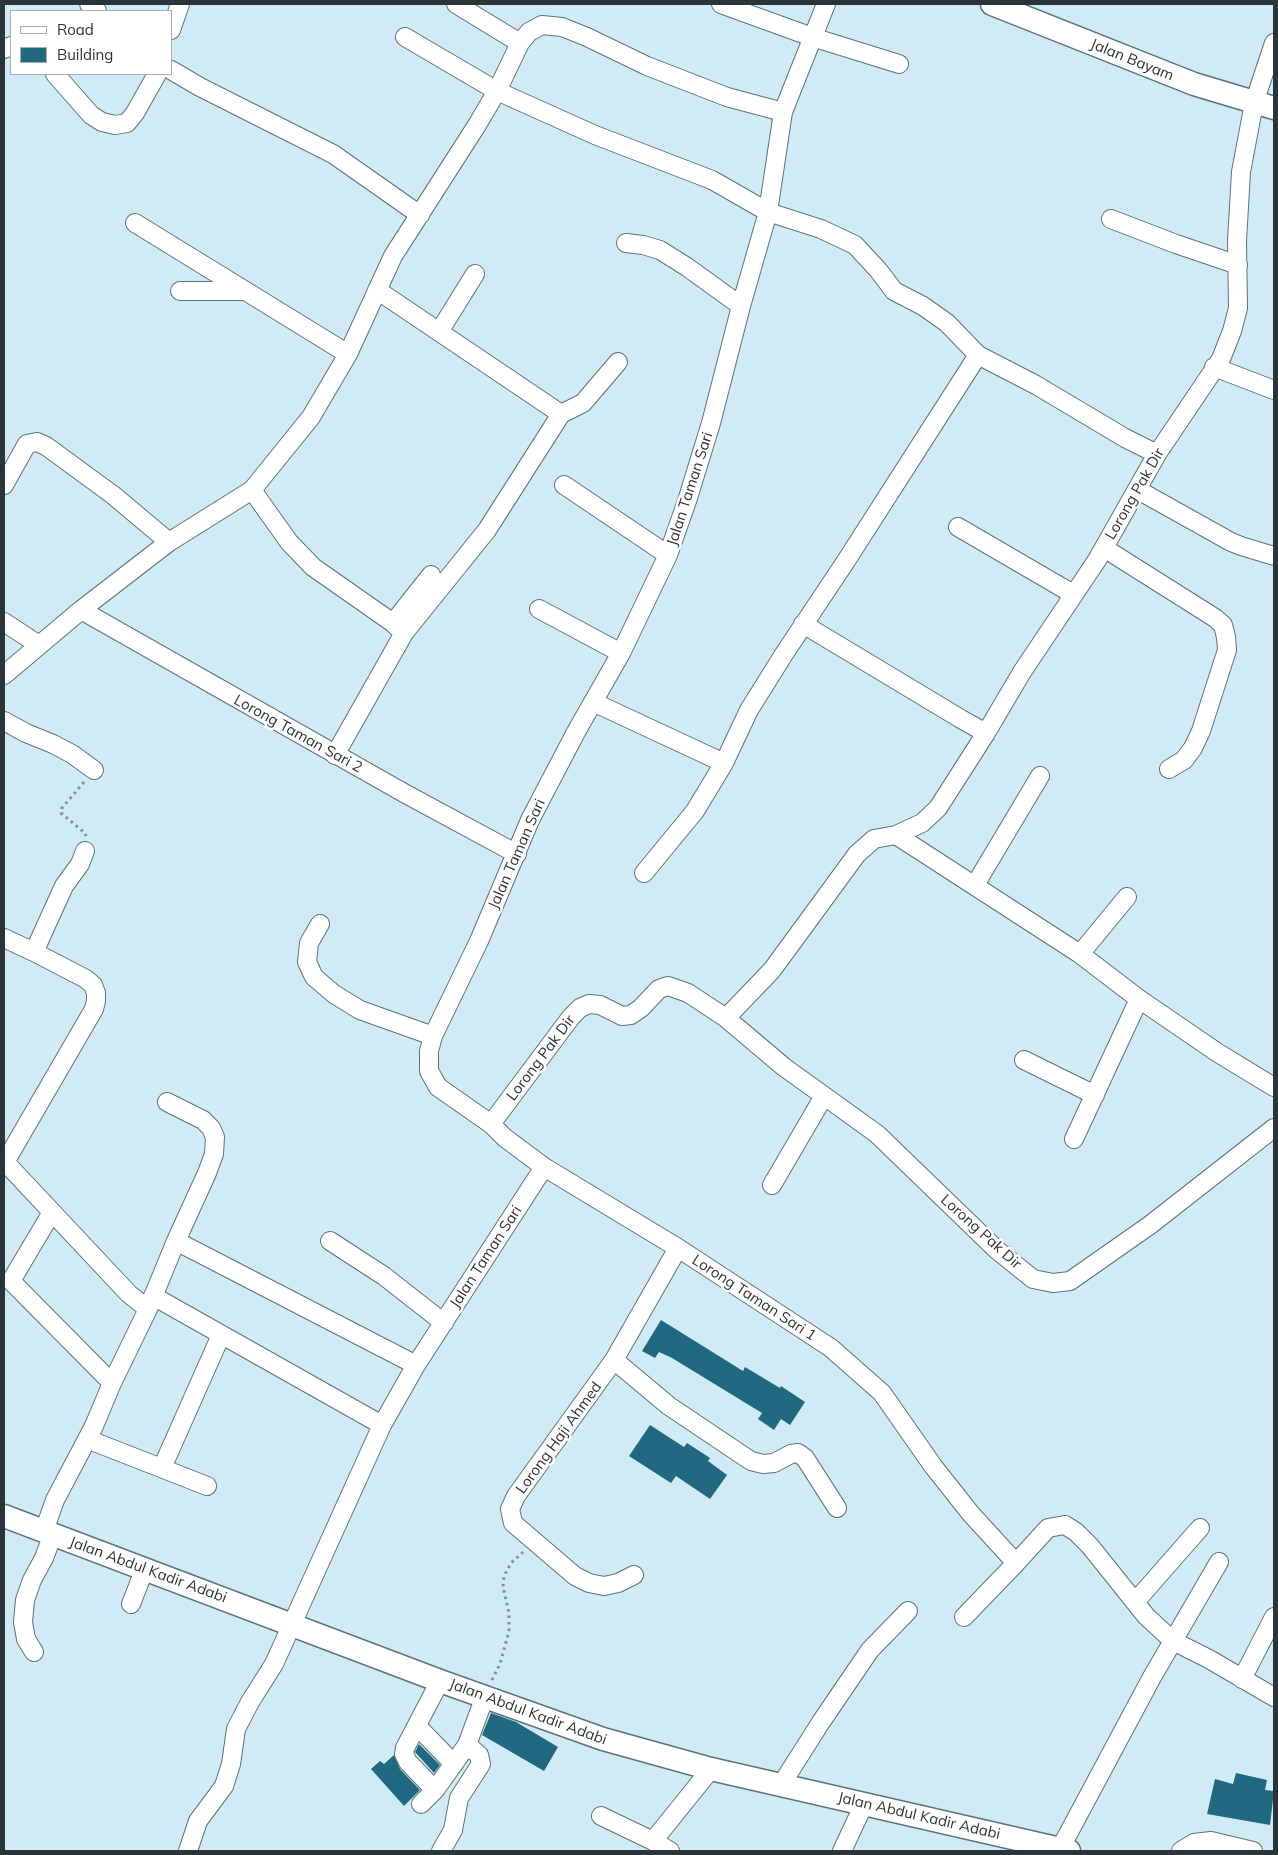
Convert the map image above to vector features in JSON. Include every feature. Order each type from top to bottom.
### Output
[{"type":"main road","name":"Jalan Bayam","points":[[1003,6],[1194,84],[1264,106]]},
{"type":"main road","name":"Jalan Abdul Kadir Adabi","points":[[4,1516],[440,1681],[603,1739],[711,1769],[1056,1850]]},
{"type":"street","points":[[172,27],[180,4]]},
{"type":"street","points":[[456,4],[520,43]]},
{"type":"street","points":[[720,4],[812,37],[899,64]]},
{"type":"street","name":"Jalan Taman Sari","points":[[188,1851],[198,1821],[224,1786],[231,1764],[236,1730],[250,1702],[274,1664],[382,1425],[416,1365],[544,1167],[504,1138],[491,1124],[438,1086],[429,1071],[429,1051],[433,1036],[479,941],[530,820],[621,653],[668,555],[711,423],[741,306],[768,212],[783,112],[826,4]]},
{"type":"street","points":[[4,675],[81,610],[169,542],[252,490],[311,417],[348,354],[394,256],[477,125],[520,43],[529,32],[542,25],[562,27],[647,66],[727,97],[783,112]]},
{"type":"street","points":[[405,37],[496,91],[595,135],[712,180],[768,212],[821,229],[855,245],[894,291],[923,306],[946,323],[978,355],[1029,381],[1125,438],[1156,454]]},
{"type":"street","name":"Lorong Pak Dir","points":[[726,1018],[772,970],[857,854],[874,839],[896,835],[922,823],[938,808],[1022,672],[1104,548],[1138,490],[1156,454],[1221,359],[1232,331],[1238,308],[1237,241],[1241,172],[1264,106],[1274,43]]},
{"type":"street","points":[[172,71],[200,88],[334,154],[420,215]]},
{"type":"street","points":[[56,75],[91,115],[102,122],[115,125],[127,123],[156,75]]},
{"type":"street","points":[[1111,219],[1238,265]]},
{"type":"street","points":[[135,223],[348,354]]},
{"type":"street","points":[[626,243],[660,250],[741,306]]},
{"type":"street","points":[[439,332],[475,274]]},
{"type":"street","points":[[377,290],[561,414]]},
{"type":"street","points":[[180,291],[245,291]]},
{"type":"street","points":[[644,873],[695,811],[724,763],[749,710],[978,355]]},
{"type":"street","points":[[398,628],[487,530],[561,414],[583,403],[618,362]]},
{"type":"street","points":[[1214,367],[1274,390]]},
{"type":"street","points":[[4,486],[27,444],[37,442],[46,446],[113,495],[169,542]]},
{"type":"street","points":[[564,485],[668,555]]},
{"type":"street","points":[[252,490],[289,542],[313,568],[398,628]]},
{"type":"street","points":[[1138,490],[1231,542],[1274,556]]},
{"type":"street","points":[[958,527],[1073,594]]},
{"type":"street","points":[[1104,548],[1215,618],[1223,625],[1227,650],[1201,731],[1193,748],[1184,760],[1169,769]]},
{"type":"street","points":[[335,755],[398,628],[431,575]]},
{"type":"street","points":[[539,609],[621,653]]},
{"type":"street","name":"Lorong Taman Sari 2","points":[[81,610],[335,755],[517,854]]},
{"type":"street","points":[[4,622],[39,645]]},
{"type":"street","points":[[804,624],[986,733]]},
{"type":"street","points":[[593,702],[724,763]]},
{"type":"street","points":[[4,721],[72,754],[94,770]]},
{"type":"street","points":[[975,885],[1040,776]]},
{"type":"street","points":[[896,835],[1080,954],[1138,1000],[1274,1088]]},
{"type":"street","points":[[34,952],[64,886],[80,864],[85,851]]},
{"type":"street","points":[[1080,954],[1127,897]]},
{"type":"street","points":[[320,924],[309,943],[307,962],[314,977],[334,994],[360,1010],[433,1036]]},
{"type":"street","points":[[4,938],[86,979],[96,993],[94,1009],[4,1163],[129,1294],[221,1335],[382,1425]]},
{"type":"street","name":"Lorong Pak Dir","points":[[491,1124],[571,1017],[585,1006],[589,1004],[600,1005],[622,1016],[631,1016],[642,1008],[659,989],[668,986],[688,993],[726,1018],[784,1067],[877,1134],[997,1250],[1033,1279],[1052,1283],[1070,1281],[1150,1225],[1274,1128]]},
{"type":"street","points":[[1074,1139],[1138,1000]]},
{"type":"street","points":[[1024,1060],[1095,1095]]},
{"type":"street","points":[[772,1185],[824,1096]]},
{"type":"street","points":[[34,1652],[26,1640],[23,1622],[26,1600],[32,1580],[44,1558],[55,1500],[87,1439],[150,1302],[214,1154],[215,1137],[211,1128],[203,1120],[167,1102]]},
{"type":"street","name":"Lorong Taman Sari 1","points":[[544,1167],[678,1248],[831,1348],[882,1393],[933,1466],[971,1514],[1016,1563]]},
{"type":"street","points":[[52,1212],[7,1286],[112,1383]]},
{"type":"street","points":[[176,1241],[416,1365]]},
{"type":"street","points":[[330,1241],[384,1276],[444,1323]]},
{"type":"street","name":"Lorong Haji Ahmed","points":[[634,1575],[618,1583],[604,1586],[589,1583],[575,1576],[512,1523],[510,1509],[516,1496],[614,1360],[678,1248]]},
{"type":"street","points":[[162,1468],[221,1335]]},
{"type":"street","points":[[614,1360],[669,1406],[751,1461],[763,1464],[774,1463],[791,1454],[798,1453],[805,1458],[836,1508]]},
{"type":"street","points":[[87,1439],[207,1486]]},
{"type":"street","points":[[964,1617],[1048,1528],[1065,1525],[1076,1532],[1090,1546],[1146,1616],[1173,1641],[1274,1697]]},
{"type":"street","points":[[1135,1602],[1200,1528]]},
{"type":"street","points":[[1056,1850],[1173,1641],[1220,1562]]},
{"type":"street","points":[[131,1604],[145,1568]]},
{"type":"street","points":[[781,1785],[870,1650],[908,1610]]},
{"type":"street","points":[[1242,1678],[1274,1617]]},
{"type":"street","points":[[435,1790],[408,1762],[404,1754],[405,1748],[440,1681]]},
{"type":"street","points":[[421,1804],[435,1790],[467,1745],[485,1696]]},
{"type":"street","points":[[417,1726],[454,1764]]},
{"type":"street","points":[[441,1851],[453,1830],[459,1798],[481,1764],[479,1755],[467,1745]]},
{"type":"street","points":[[653,1841],[711,1769]]},
{"type":"street","points":[[842,1851],[864,1804]]},
{"type":"street","points":[[601,1816],[670,1851]]},
{"type":"street","points":[[1181,1851],[1194,1842],[1211,1841],[1253,1851]]},
{"type":"path","points":[[85,851],[87,837],[85,833],[61,813],[62,808],[94,770]]},
{"type":"path","points":[[485,1696],[500,1664],[509,1631],[509,1614],[503,1587],[504,1576],[511,1563]]},
{"type":"building","points":[[661,1320],[743,1371],[745,1367],[780,1388],[781,1386],[805,1402],[790,1425],[781,1419],[774,1430],[758,1419],[762,1413],[672,1358],[659,1352],[655,1358],[642,1351]]},
{"type":"building","points":[[650,1425],[684,1447],[687,1443],[710,1458],[708,1461],[727,1475],[710,1499],[676,1476],[671,1483],[629,1456]]},
{"type":"building","points":[[491,1713],[516,1722],[558,1747],[544,1771],[482,1735]]},
{"type":"building","points":[[419,1744],[440,1765],[434,1773],[415,1752]]},
{"type":"building","points":[[394,1755],[400,1769],[420,1790],[404,1806],[371,1769],[380,1761],[384,1764]]},
{"type":"building","points":[[1236,1773],[1267,1780],[1265,1790],[1274,1791],[1270,1825],[1207,1814],[1215,1779],[1233,1784]]}]
